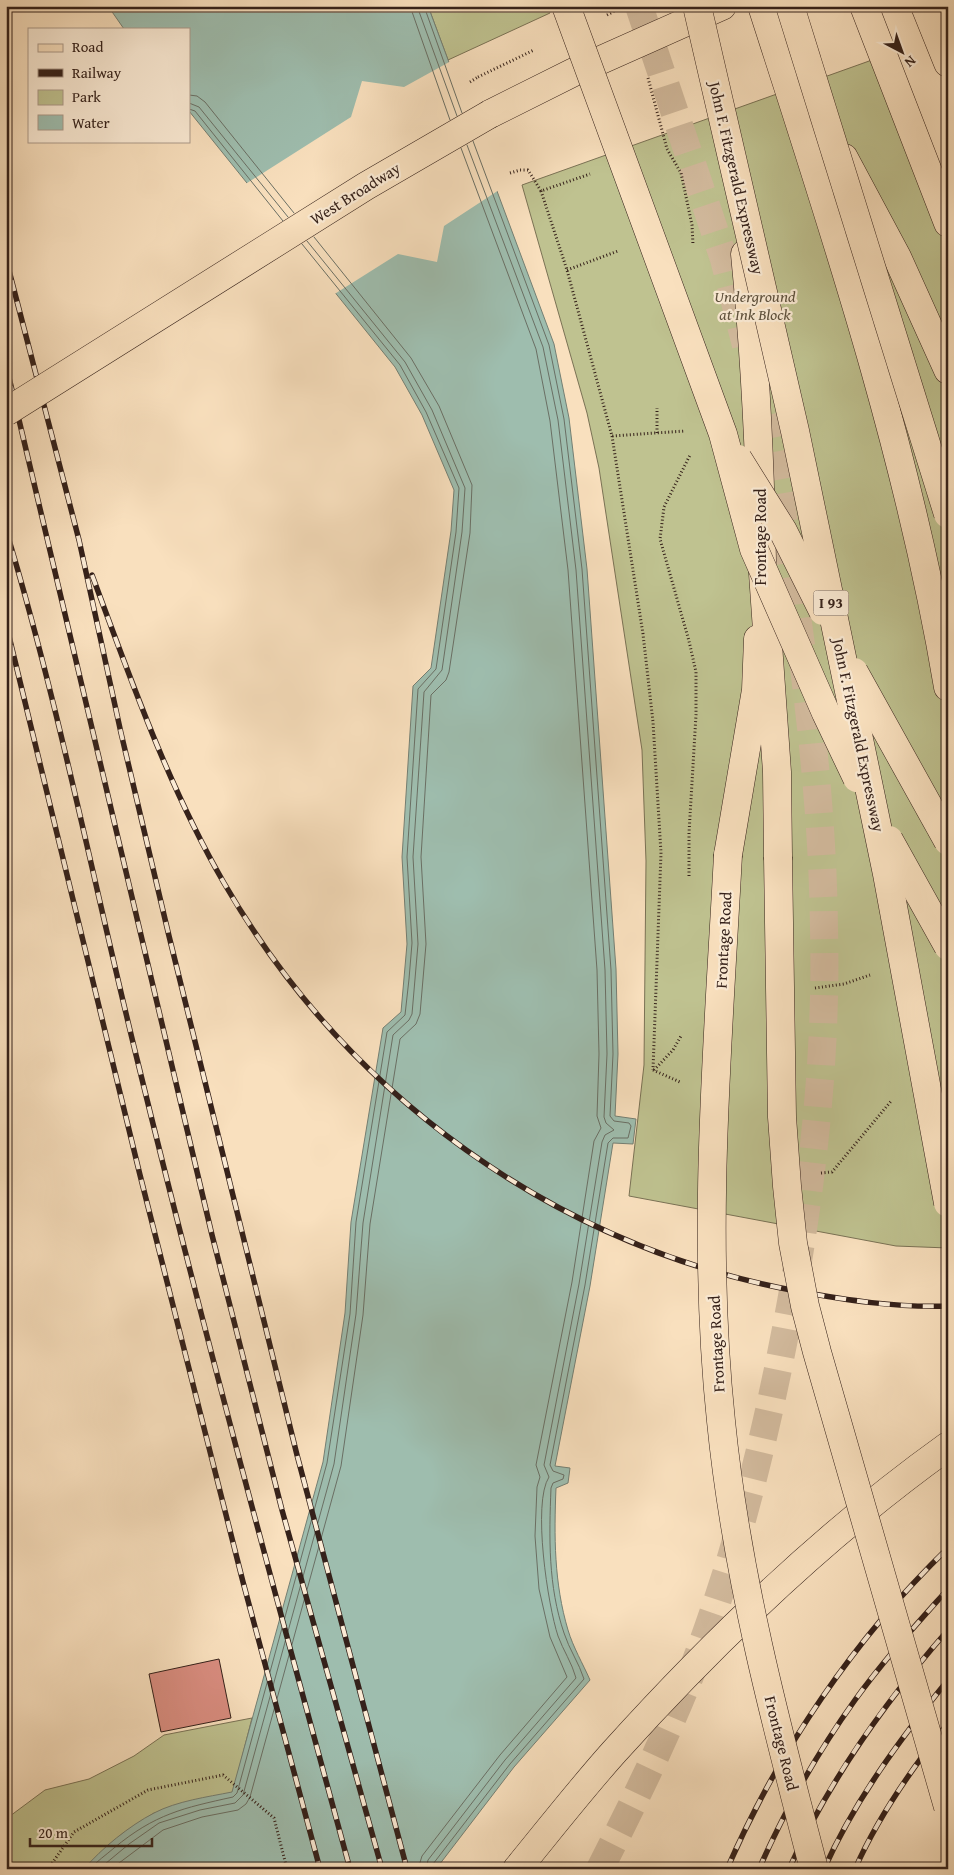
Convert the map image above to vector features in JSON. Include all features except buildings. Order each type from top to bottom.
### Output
[{"type":"main road","points":[[566,6],[723,434],[754,549],[786,623],[863,788],[948,946]]},
{"type":"main road","points":[[763,6],[897,257],[948,370]]},
{"type":"main road","points":[[763,6],[868,340],[914,520],[948,687]]},
{"type":"main road","points":[[790,6],[948,514]]},
{"type":"main road","points":[[864,6],[948,223]]},
{"type":"main road","points":[[925,6],[948,63]]},
{"type":"main road","name":"West Broadway","points":[[6,412],[358,191],[490,114],[708,8]]},
{"type":"main road","name":"Frontage Road","points":[[708,8],[727,100],[752,324],[759,448],[762,566],[756,690],[728,855],[716,1076],[713,1300],[720,1414],[734,1518],[757,1642],[814,1869]]},
{"type":"main road","name":"John F. Fitzgerald Expressway","points":[[708,8],[779,359],[888,874],[948,1204]]},
{"type":"main road","points":[[723,434],[783,531],[873,707],[948,841]]},
{"type":"main road","points":[[762,566],[778,772],[782,1117],[793,1244],[805,1306],[817,1352],[948,1807]]},
{"type":"main road","points":[[517,1869],[612,1754],[716,1645],[823,1545],[876,1500],[948,1446]]},
{"type":"path","points":[[658,152],[667,149]]},
{"type":"path","points":[[510,173],[528,170],[541,191],[567,270],[612,436],[643,634],[653,731],[661,853],[653,1070]]},
{"type":"path","points":[[541,191],[595,173]]},
{"type":"path","points":[[657,408],[657,433]]},
{"type":"path","points":[[612,436],[689,431]]},
{"type":"path","points":[[48,1869],[74,1832],[148,1790],[223,1775],[274,1818],[287,1869]]},
{"type":"green space","points":[[428,6],[547,6],[550,13],[448,60]]},
{"type":"green space","name":"Underground at Ink Block","points":[[872,60],[948,207],[948,1248],[896,1246],[629,1196],[644,1065],[646,861],[642,750],[599,468],[587,413],[522,185]]},
{"type":"green space","points":[[252,1718],[238,1773],[285,1813],[154,1813],[122,1834],[84,1869],[6,1869],[6,1819],[45,1790],[89,1779],[134,1756],[164,1735]]},
{"type":"water","points":[[108,6],[428,6],[554,344],[569,418],[587,569],[616,969],[618,1054],[615,1116],[636,1119],[633,1144],[613,1143],[590,1286],[555,1466],[570,1468],[568,1483],[556,1488],[555,1542],[560,1595],[570,1636],[590,1680],[514,1767],[436,1869],[84,1869],[116,1838],[154,1813],[182,1802],[232,1792],[323,1462],[345,1313],[351,1222],[383,1028],[401,1012],[407,944],[402,857],[413,686],[431,668],[451,531],[454,490],[422,415],[395,367],[190,112],[190,28],[123,28]]},
{"type":"pier","points":[[451,61],[499,190],[444,226],[437,262],[398,254],[333,295],[244,185],[351,117],[362,81],[404,87]]},
{"type":"tunnel","points":[[639,6],[724,259],[746,345]]},
{"type":"tunnel","points":[[600,1869],[678,1706],[700,1650],[729,1565],[764,1435],[791,1302],[812,1163],[821,1070],[824,976],[823,893],[819,820],[809,710],[793,582],[764,416]]},
{"type":"railway","points":[[6,259],[79,540],[121,733],[169,936],[297,1455],[407,1869]]},
{"type":"railway","points":[[6,365],[212,1235],[282,1510],[382,1869]]},
{"type":"railway","points":[[6,530],[43,662],[163,1164],[268,1567],[350,1869]]},
{"type":"railway","points":[[92,575],[136,693],[168,771],[185,809],[224,883],[274,960],[332,1030],[396,1094],[466,1150],[542,1198],[623,1238],[708,1269],[796,1291],[891,1305],[948,1306]]},
{"type":"railway","points":[[6,624],[140,1175],[243,1582],[320,1869]]},
{"type":"railway","points":[[727,1869],[770,1781],[822,1698],[850,1658],[881,1620],[948,1548]]},
{"type":"railway","points":[[759,1869],[802,1782],[841,1720],[888,1657],[948,1589]]},
{"type":"railway","points":[[789,1869],[822,1804],[840,1774],[880,1714],[948,1630]]},
{"type":"railway","points":[[824,1869],[836,1843],[864,1794],[896,1748],[948,1680]]},
{"type":"railway","points":[[855,1869],[874,1831],[897,1793],[948,1723]]}]
